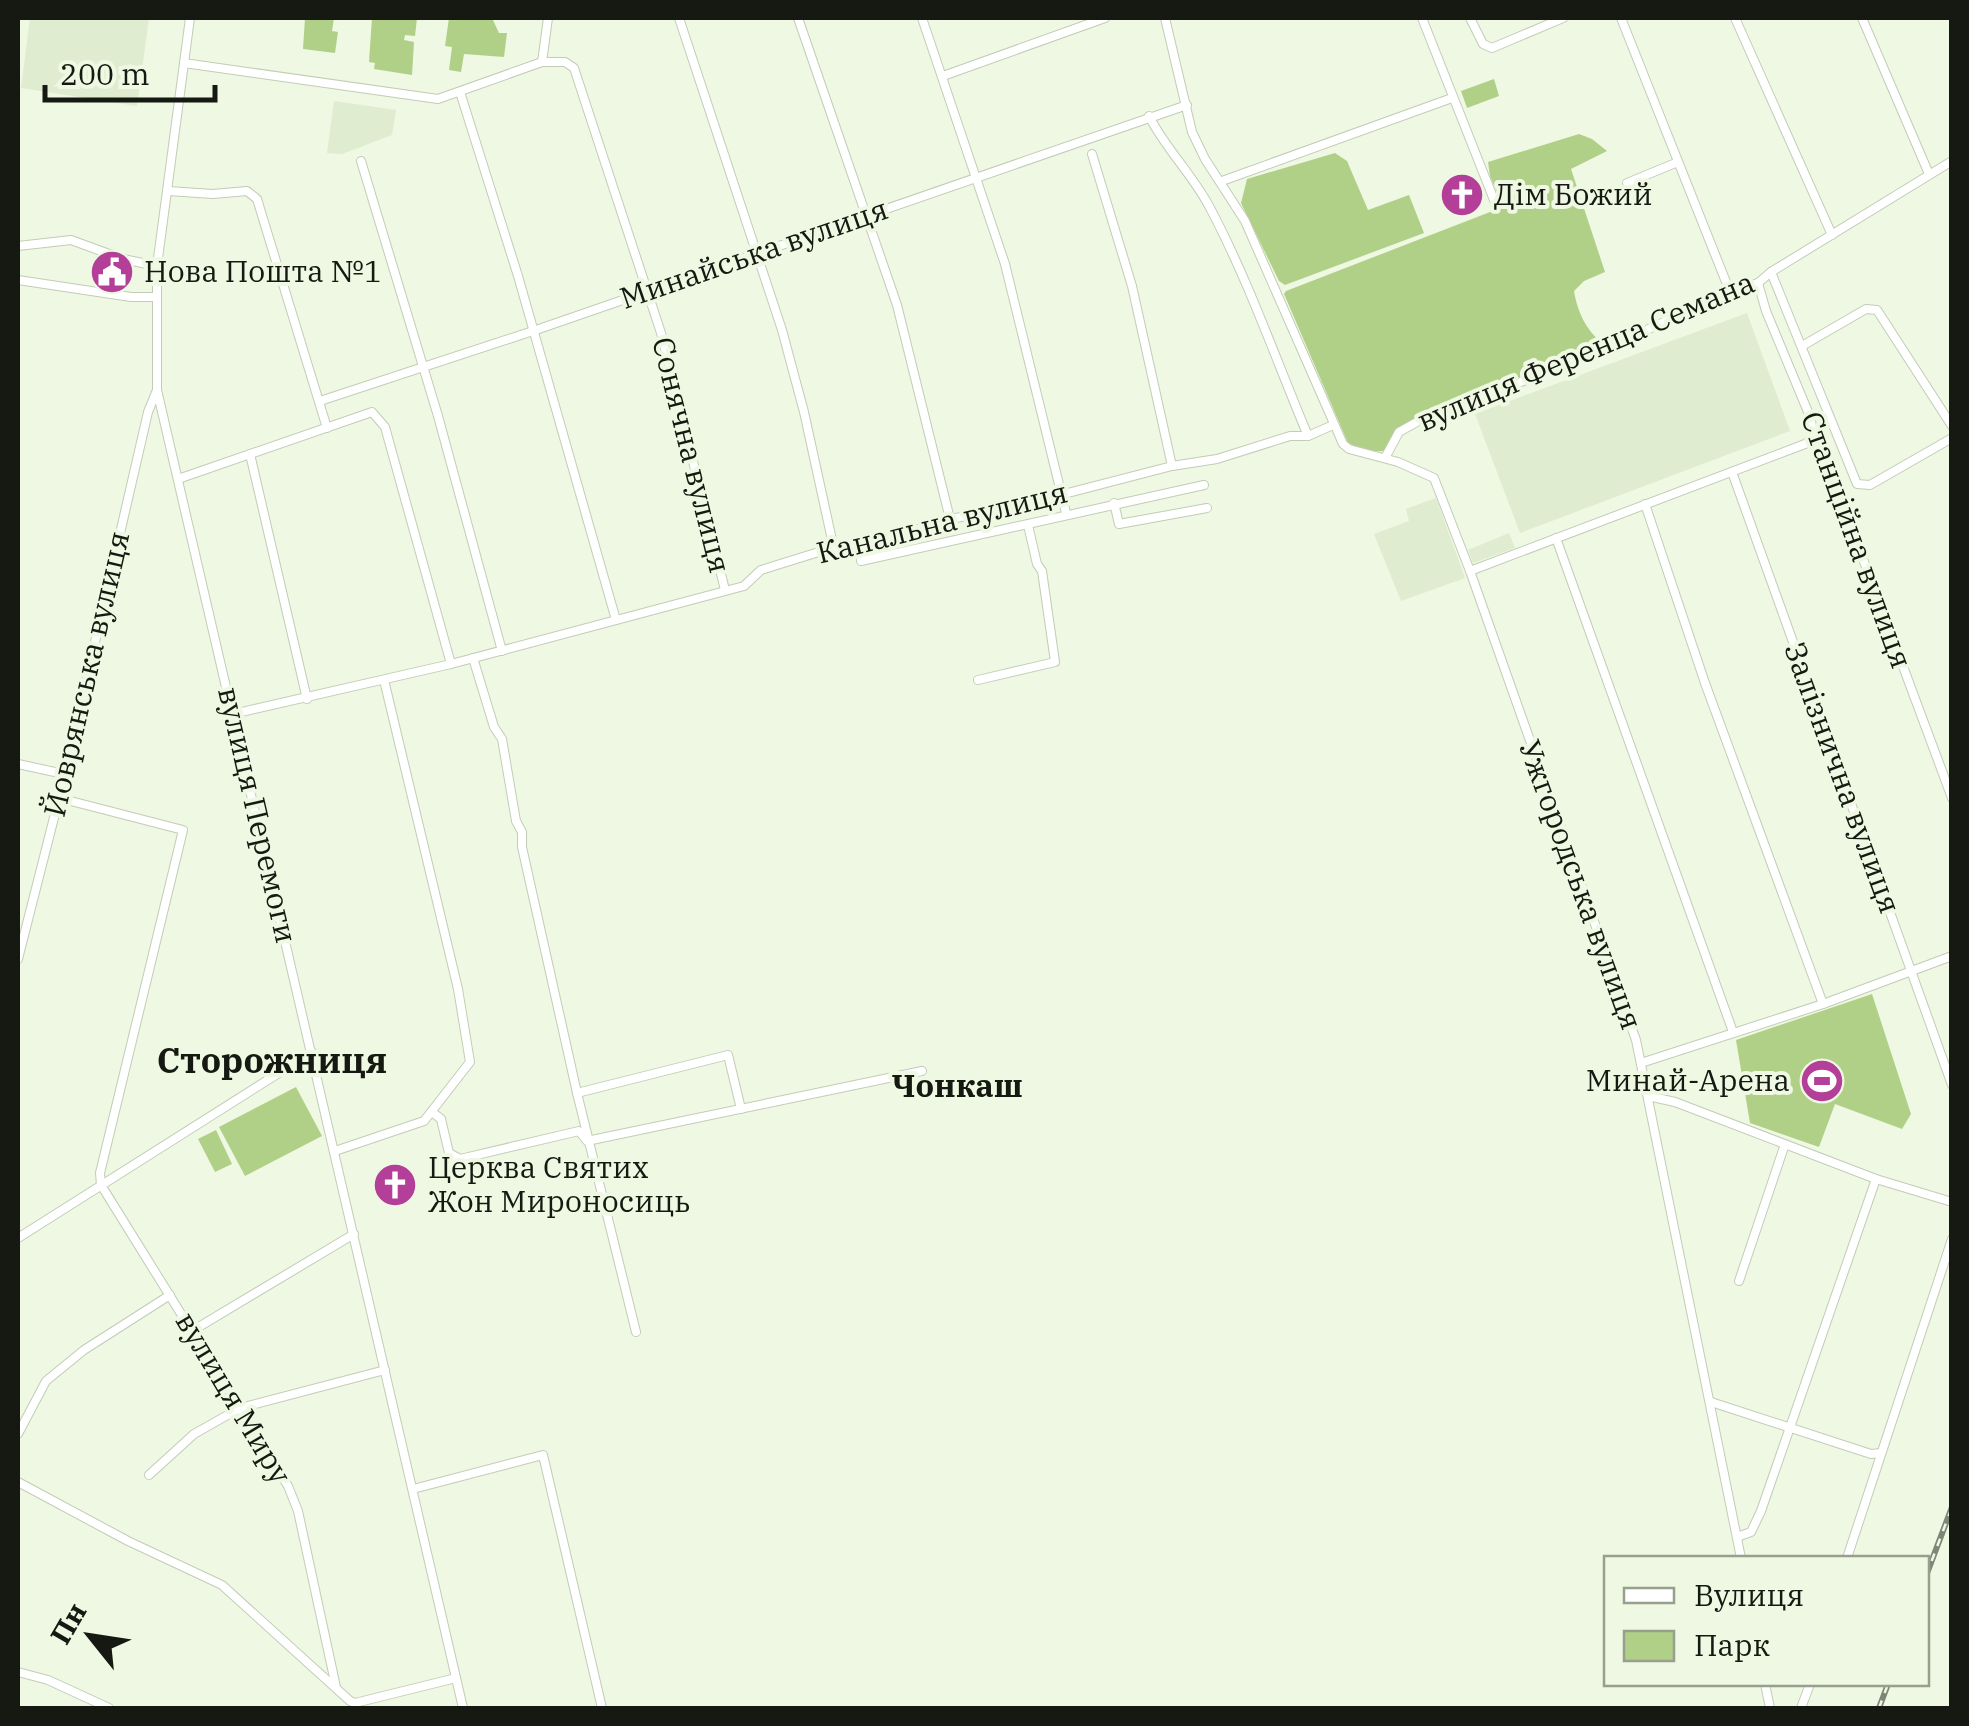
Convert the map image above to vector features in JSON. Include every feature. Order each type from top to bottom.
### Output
[{"type":"street","name":"вулиця Перемоги","points":[[190,18],[158,266],[157,390],[463,1708]]},
{"type":"street","points":[[184,63],[438,99],[542,62],[548,18]]},
{"type":"street","points":[[678,18],[804,412],[834,549]]},
{"type":"street","points":[[798,18],[897,305],[950,520]]},
{"type":"street","points":[[922,18],[1005,264],[1066,513]]},
{"type":"street","points":[[943,76],[1105,18]]},
{"type":"street","points":[[1165,18],[1196,141],[1245,221],[1333,424]]},
{"type":"street","points":[[1422,18],[1496,205]]},
{"type":"street","points":[[1470,18],[1483,44],[1492,48],[1563,18]]},
{"type":"street","points":[[1621,18],[1730,292]]},
{"type":"street","points":[[1735,18],[1832,235]]},
{"type":"street","points":[[1862,18],[1929,174]]},
{"type":"street","name":"Сонячна вулиця","points":[[542,62],[566,62],[574,68],[666,350],[725,590]]},
{"type":"street","points":[[460,92],[616,620]]},
{"type":"street","points":[[1222,181],[1452,98]]},
{"type":"street","name":"Минайська вулиця","points":[[320,401],[1187,105]]},
{"type":"street","points":[[1149,116],[1159,136],[1191,176],[1224,236],[1308,436]]},
{"type":"street","points":[[1092,154],[1132,286],[1172,466]]},
{"type":"street","name":"вулиця Ференца Семана","points":[[1386,458],[1399,432],[1426,417],[1583,359],[1758,283],[1952,161]]},
{"type":"street","points":[[361,162],[502,650]]},
{"type":"street","points":[[1627,184],[1678,162]]},
{"type":"street","points":[[168,191],[247,191],[257,198],[327,428]]},
{"type":"street","points":[[18,246],[71,240],[122,259],[158,266]]},
{"type":"street","points":[[1771,272],[1858,484],[1870,485],[1952,438]]},
{"type":"street","points":[[18,280],[131,297],[158,297]]},
{"type":"street","name":"Станційна вулиця","points":[[1758,283],[1952,798]]},
{"type":"street","points":[[1802,346],[1866,309],[1878,310],[1952,426]]},
{"type":"street","name":"Йоврянська вулиця","points":[[18,959],[148,412],[157,390]]},
{"type":"street","points":[[178,480],[372,412],[384,426],[452,664]]},
{"type":"street","name":"Канальна вулиця","points":[[233,714],[452,664],[744,586],[770,566],[1172,466],[1217,459],[1290,436],[1308,436],[1333,424]]},
{"type":"street","name":"Ужгородська вулиця","points":[[1333,424],[1348,449],[1408,465],[1434,478],[1470,571],[1641,1064],[1741,1556]]},
{"type":"street","points":[[1470,571],[1805,444],[1813,437]]},
{"type":"street","points":[[250,454],[307,698]]},
{"type":"street","name":"Залізнична вулиця","points":[[1732,472],[1952,1085]]},
{"type":"street","points":[[860,561],[1204,485]]},
{"type":"street","points":[[1114,504],[1119,524],[1207,508]]},
{"type":"street","points":[[1645,504],[1705,683],[1822,1004]]},
{"type":"street","points":[[978,680],[1055,662],[1042,571],[1028,525]]},
{"type":"street","points":[[1556,538],[1733,1032]]},
{"type":"street","points":[[474,658],[494,726],[502,739],[516,822],[522,832],[522,848],[577,1093],[636,1332]]},
{"type":"street","points":[[335,1151],[424,1121],[470,1062],[458,989],[384,680]]},
{"type":"street","points":[[18,764],[64,774]]},
{"type":"street","points":[[58,798],[183,830],[100,1173],[101,1185]]},
{"type":"street","points":[[1641,1064],[1952,956]]},
{"type":"street","points":[[18,1238],[312,1052]]},
{"type":"street","points":[[577,1093],[728,1056],[741,1108]]},
{"type":"street","points":[[432,1112],[441,1119],[449,1153],[455,1159],[579,1131],[588,1141],[922,1070]]},
{"type":"street","points":[[1648,1096],[1675,1102],[1876,1178],[1952,1202]]},
{"type":"street","points":[[1738,1281],[1785,1144]]},
{"type":"street","points":[[1737,1537],[1750,1532],[1755,1523],[1876,1178]]},
{"type":"street","name":"вулиця Миру","points":[[101,1185],[288,1486],[298,1511],[336,1687]]},
{"type":"street","points":[[192,1331],[354,1234]]},
{"type":"street","points":[[1848,1556],[1952,1239]]},
{"type":"street","points":[[18,1434],[46,1381],[84,1350],[170,1295]]},
{"type":"street","points":[[149,1476],[194,1434],[240,1408],[386,1370]]},
{"type":"street","points":[[1710,1402],[1871,1454],[1881,1453]]},
{"type":"street","points":[[413,1489],[543,1455],[602,1708]]},
{"type":"street","points":[[18,1482],[128,1541],[222,1585],[346,1698],[356,1702],[456,1678]]},
{"type":"street","points":[[18,1672],[48,1680],[109,1708]]},
{"type":"street","points":[[391,1694],[394,1708]]},
{"type":"shaded area","points":[[30,18],[149,18],[137,106],[21,88]]},
{"type":"shaded area","points":[[334,101],[396,110],[392,135],[342,154],[327,153]]},
{"type":"shaded area","points":[[1747,313],[1790,431],[1520,533],[1475,414]]},
{"type":"shaded area","points":[[1436,498],[1465,578],[1401,601],[1374,534],[1409,521],[1406,509]]},
{"type":"shaded area","points":[[1509,533],[1515,548],[1473,563],[1468,550]]},
{"type":"green space","points":[[305,18],[334,18],[332,31],[338,32],[335,53],[303,49]]},
{"type":"green space","points":[[372,18],[417,18],[415,36],[405,35],[404,40],[414,42],[412,75],[374,69],[375,63],[369,62]]},
{"type":"green space","points":[[449,18],[492,18],[499,33],[507,33],[504,57],[464,54],[461,72],[449,70],[452,47],[445,46]]},
{"type":"green space","points":[[1494,79],[1499,96],[1467,108],[1461,91]]},
{"type":"green space","points":[[1579,134],[1607,151],[1571,169],[1605,272],[1584,281],[1574,291],[1584,322],[1606,346],[1426,416],[1383,451],[1370,452],[1348,443],[1286,291],[1503,207],[1488,162]]},
{"type":"green space","points":[[1335,153],[1347,161],[1368,210],[1409,195],[1424,233],[1285,285],[1279,281],[1241,203],[1247,179]]},
{"type":"green space","name":"Минай-Арена","points":[[1872,994],[1911,1114],[1902,1129],[1835,1104],[1819,1147],[1750,1123],[1736,1040]]},
{"type":"green space","points":[[296,1087],[322,1136],[245,1176],[219,1127]]},
{"type":"green space","points":[[216,1130],[232,1164],[215,1172],[198,1139]]},
{"type":"railway","points":[[1929,1568],[1952,1507]]},
{"type":"railway","points":[[1879,1708],[1887,1686]]},
{"type":"place","name":"Дім Божий","points":[[1462,195]]},
{"type":"place","name":"Нова Пошта №1","points":[[112,272]]},
{"type":"place","name":"Минай-Арена","points":[[1822,1081]]},
{"type":"place","name":"Церква Святих Жон Мироносиць","points":[[395,1185]]},
{"type":"district","name":"Сторожниця","points":[[272,1061]]},
{"type":"district","name":"Чонкаш","points":[[957,1086]]}]
